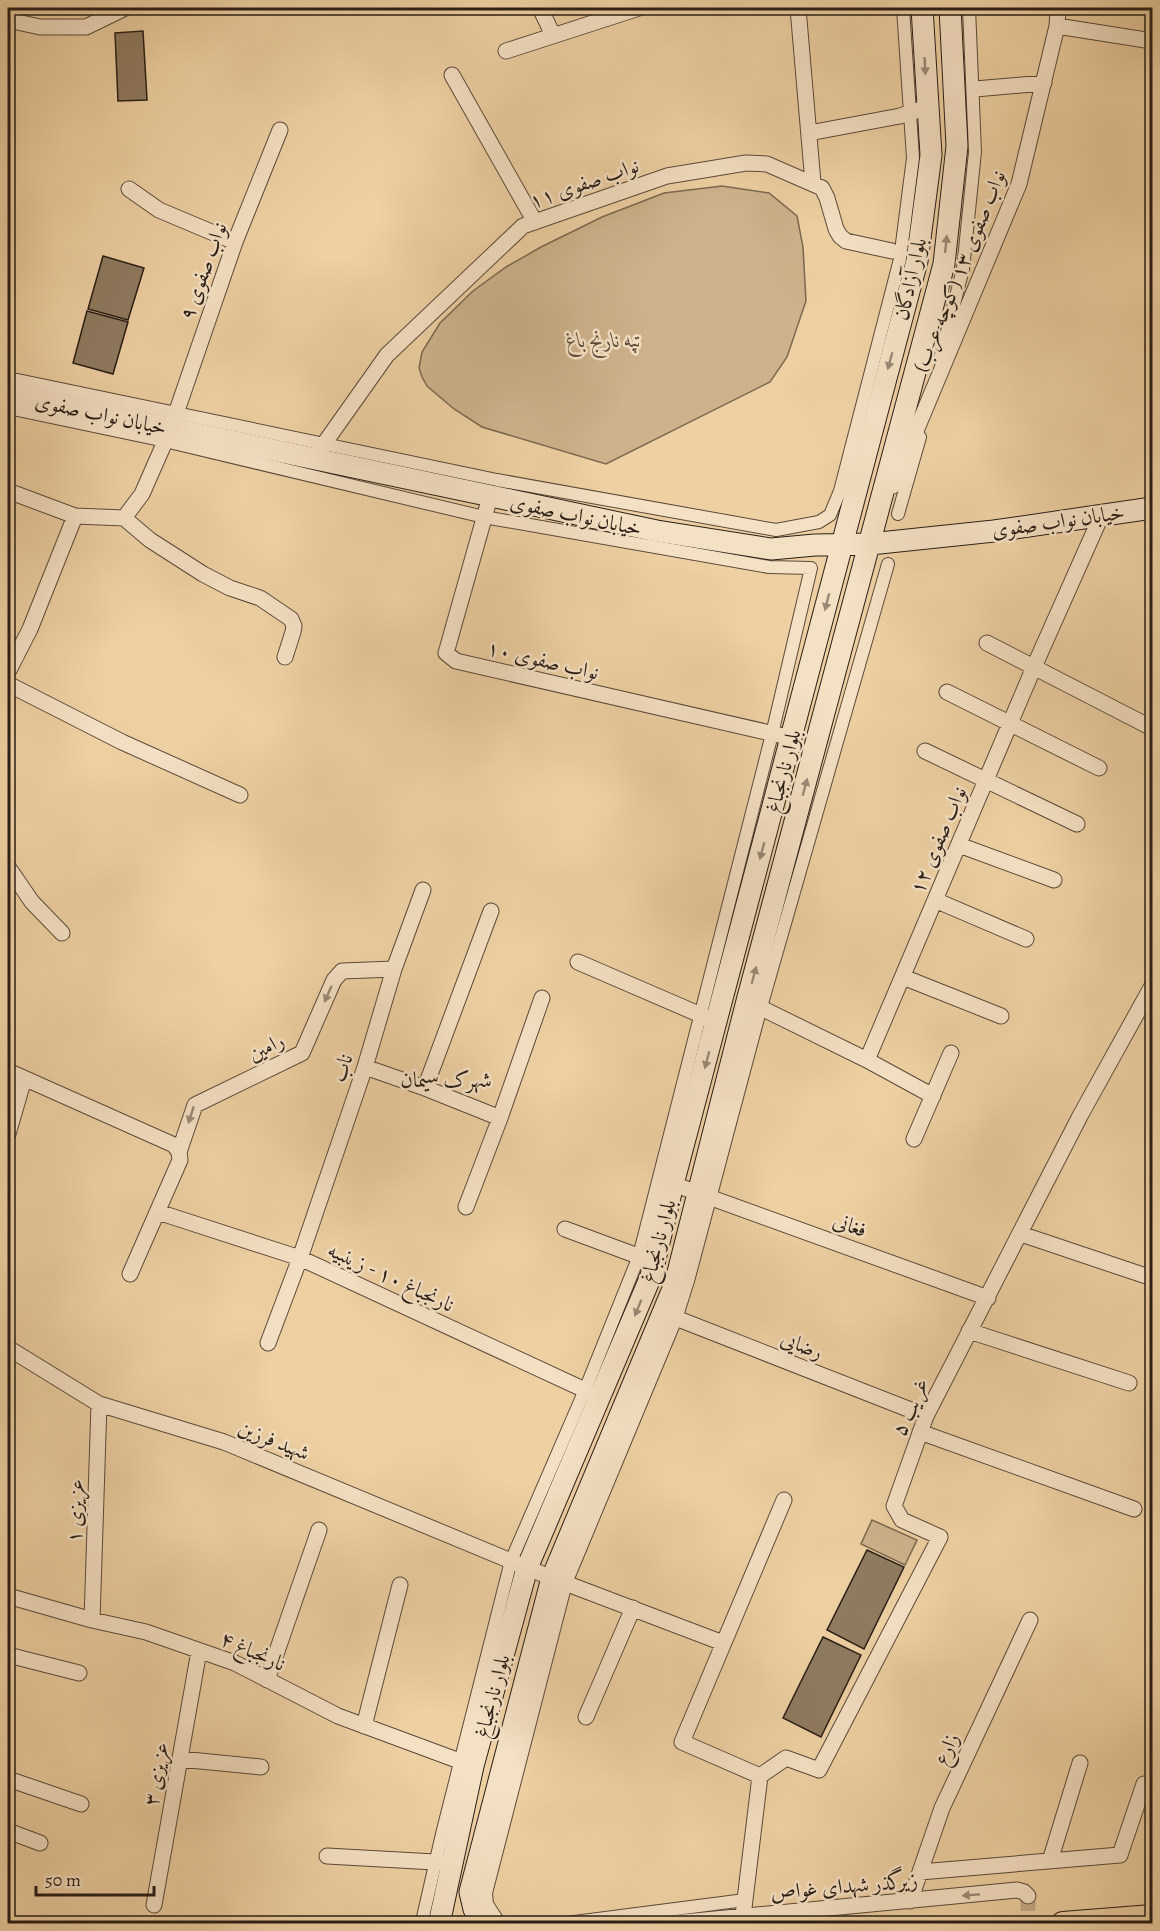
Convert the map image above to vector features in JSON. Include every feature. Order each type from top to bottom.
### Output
[{"type":"main road","name":"بلوار آزادگان","points":[[842,545],[917,261],[931,155],[919,110],[922,8]]},
{"type":"main road","name":"بلوار آزادگان","points":[[870,544],[889,510],[944,264],[957,146],[950,8]]},
{"type":"main road","name":"خیابان نواب صفوی","points":[[8,394],[171,428],[319,451],[487,507],[771,549],[870,544],[994,531],[1152,508]]},
{"type":"main road","name":"بلوار نارنجباغ","points":[[481,1923],[474,1909],[470,1892],[559,1581],[670,1316],[675,1284],[704,1194],[870,544]]},
{"type":"main road","name":"بلوار نارنجباغ","points":[[439,1923],[444,1863],[467,1763],[519,1564],[593,1394],[651,1276],[647,1259],[673,1184],[709,1018],[782,736],[842,545]]},
{"type":"main road","points":[[1063,1923],[1152,1917]]},
{"type":"street","points":[[8,20],[40,27],[86,27],[125,8]]},
{"type":"street","points":[[540,8],[553,35]]},
{"type":"street","points":[[506,51],[639,8]]},
{"type":"street","points":[[798,8],[813,183],[822,188],[840,236],[846,241],[892,251]]},
{"type":"street","points":[[319,451],[777,530],[819,522],[830,515],[840,491],[900,259],[919,110],[903,8]]},
{"type":"street","points":[[933,388],[963,269],[975,152],[969,8]]},
{"type":"street","name":"نواب صفوی ۱۳ (کوچه عرب)","points":[[889,510],[888,497],[1019,184],[1057,26],[1058,8]]},
{"type":"street","points":[[1057,26],[1152,41]]},
{"type":"street","points":[[452,75],[535,222]]},
{"type":"street","points":[[975,90],[1044,83]]},
{"type":"street","points":[[809,133],[919,110]]},
{"type":"street","name":"نواب صفوی ۹","points":[[124,518],[142,494],[171,428],[235,242],[280,130]]},
{"type":"street","name":"نواب صفوی ۱۱","points":[[319,451],[387,355],[523,226],[667,176],[746,163],[767,164],[813,183]]},
{"type":"street","points":[[129,189],[159,210],[235,242]]},
{"type":"street","points":[[8,378],[171,428],[487,507],[769,567],[811,568],[782,736]]},
{"type":"street","points":[[8,408],[171,428]]},
{"type":"street","points":[[8,491],[75,516],[124,518],[150,540],[203,574],[230,588],[260,598],[291,619],[294,626],[285,657]]},
{"type":"street","name":"نواب صفوی ۱۰","points":[[487,507],[446,653],[456,661],[782,736]]},
{"type":"street","name":"نواب صفوی ۱۲","points":[[867,1060],[1034,667],[1102,514]]},
{"type":"street","points":[[8,672],[30,629],[75,516]]},
{"type":"street","points":[[888,564],[754,1004],[933,1095]]},
{"type":"street","points":[[987,643],[1152,728]]},
{"type":"street","points":[[8,684],[122,742],[240,795]]},
{"type":"street","points":[[947,692],[1100,768]]},
{"type":"street","points":[[925,751],[1077,824]]},
{"type":"street","points":[[959,845],[1054,880]]},
{"type":"street","points":[[8,867],[32,902],[63,933]]},
{"type":"street","name":"ناب","points":[[268,1343],[300,1258],[394,969],[423,890]]},
{"type":"street","points":[[935,900],[1026,939]]},
{"type":"street","points":[[425,1088],[491,911]]},
{"type":"street","points":[[565,1229],[647,1259],[709,1018],[578,962]]},
{"type":"street","name":"رامین","points":[[179,1152],[195,1104],[302,1053],[334,980],[342,970],[394,969]]},
{"type":"street","points":[[903,977],[1001,1016]]},
{"type":"street","name":"غریب ۵","points":[[760,1776],[786,1758],[819,1770],[940,1538],[902,1520],[894,1506],[926,1416],[1080,1116],[1152,986]]},
{"type":"street","points":[[466,1207],[542,998]]},
{"type":"street","points":[[914,1139],[951,1053]]},
{"type":"street","points":[[364,1067],[500,1118]]},
{"type":"street","points":[[8,1071],[174,1145],[179,1152],[180,1160],[130,1274]]},
{"type":"street","points":[[8,1134],[24,1079]]},
{"type":"street","name":"فغانی","points":[[673,1184],[988,1298]]},
{"type":"street","name":"نارنجباغ ۱۰ - زینبیه","points":[[158,1212],[300,1258],[593,1394]]},
{"type":"street","points":[[1021,1234],[1152,1278]]},
{"type":"street","name":"رضایی","points":[[670,1316],[926,1416]]},
{"type":"street","points":[[969,1331],[1129,1383]]},
{"type":"street","name":"شهید فرزین","points":[[8,1348],[99,1404],[224,1442],[559,1581],[723,1643]]},
{"type":"street","name":"عزیزی ۱","points":[[92,1620],[99,1404]]},
{"type":"street","points":[[920,1432],[1134,1509]]},
{"type":"street","points":[[743,1916],[760,1776],[682,1742],[784,1500]]},
{"type":"street","points":[[267,1680],[319,1530]]},
{"type":"street","points":[[500,1923],[487,1904],[486,1893],[559,1581]]},
{"type":"street","points":[[364,1726],[400,1585]]},
{"type":"street","name":"نارنجباغ ۴","points":[[8,1596],[92,1620],[146,1632],[200,1651],[235,1664],[338,1716],[467,1763]]},
{"type":"street","points":[[586,1717],[633,1608]]},
{"type":"street","name":"زارع","points":[[910,1900],[942,1808],[1030,1620]]},
{"type":"street","name":"عزیزی ۳","points":[[154,1905],[200,1651]]},
{"type":"street","points":[[8,1655],[79,1673]]},
{"type":"street","points":[[180,1759],[261,1767]]},
{"type":"street","points":[[1050,1861],[1080,1763]]},
{"type":"street","points":[[8,1779],[81,1804]]},
{"type":"street","points":[[920,1872],[1120,1855],[1144,1784]]},
{"type":"street","points":[[8,1831],[40,1842]]},
{"type":"street","points":[[327,1856],[444,1863],[420,1923]]},
{"type":"street","name":"زیرگذر شهدای غواص","points":[[663,1923],[1017,1890],[1028,1896]]},
{"type":"street","points":[[559,1923],[745,1900]]},
{"type":"green space","name":"تپه نارنج باغ","points":[[722,186],[769,193],[797,216],[803,247],[806,301],[787,357],[770,382],[606,464],[482,427],[454,409],[427,386],[419,368],[422,352],[440,323],[473,291],[506,267],[602,217],[664,193]]},
{"type":"green space","points":[[872,1520],[917,1540],[905,1565],[861,1544]]},
{"type":"building","points":[[143,31],[147,100],[118,101],[115,33]]},
{"type":"building","points":[[103,256],[144,268],[128,320],[88,309]]},
{"type":"building","points":[[87,311],[128,322],[113,374],[73,363]]},
{"type":"building","points":[[867,1550],[904,1567],[864,1649],[827,1630]]},
{"type":"building","points":[[823,1637],[861,1655],[821,1737],[783,1718]]},
{"type":"tunnel","points":[[1028,1896],[1028,1924]]},
{"type":"district","name":"شهرک سیمان","points":[[446,1079]]}]
